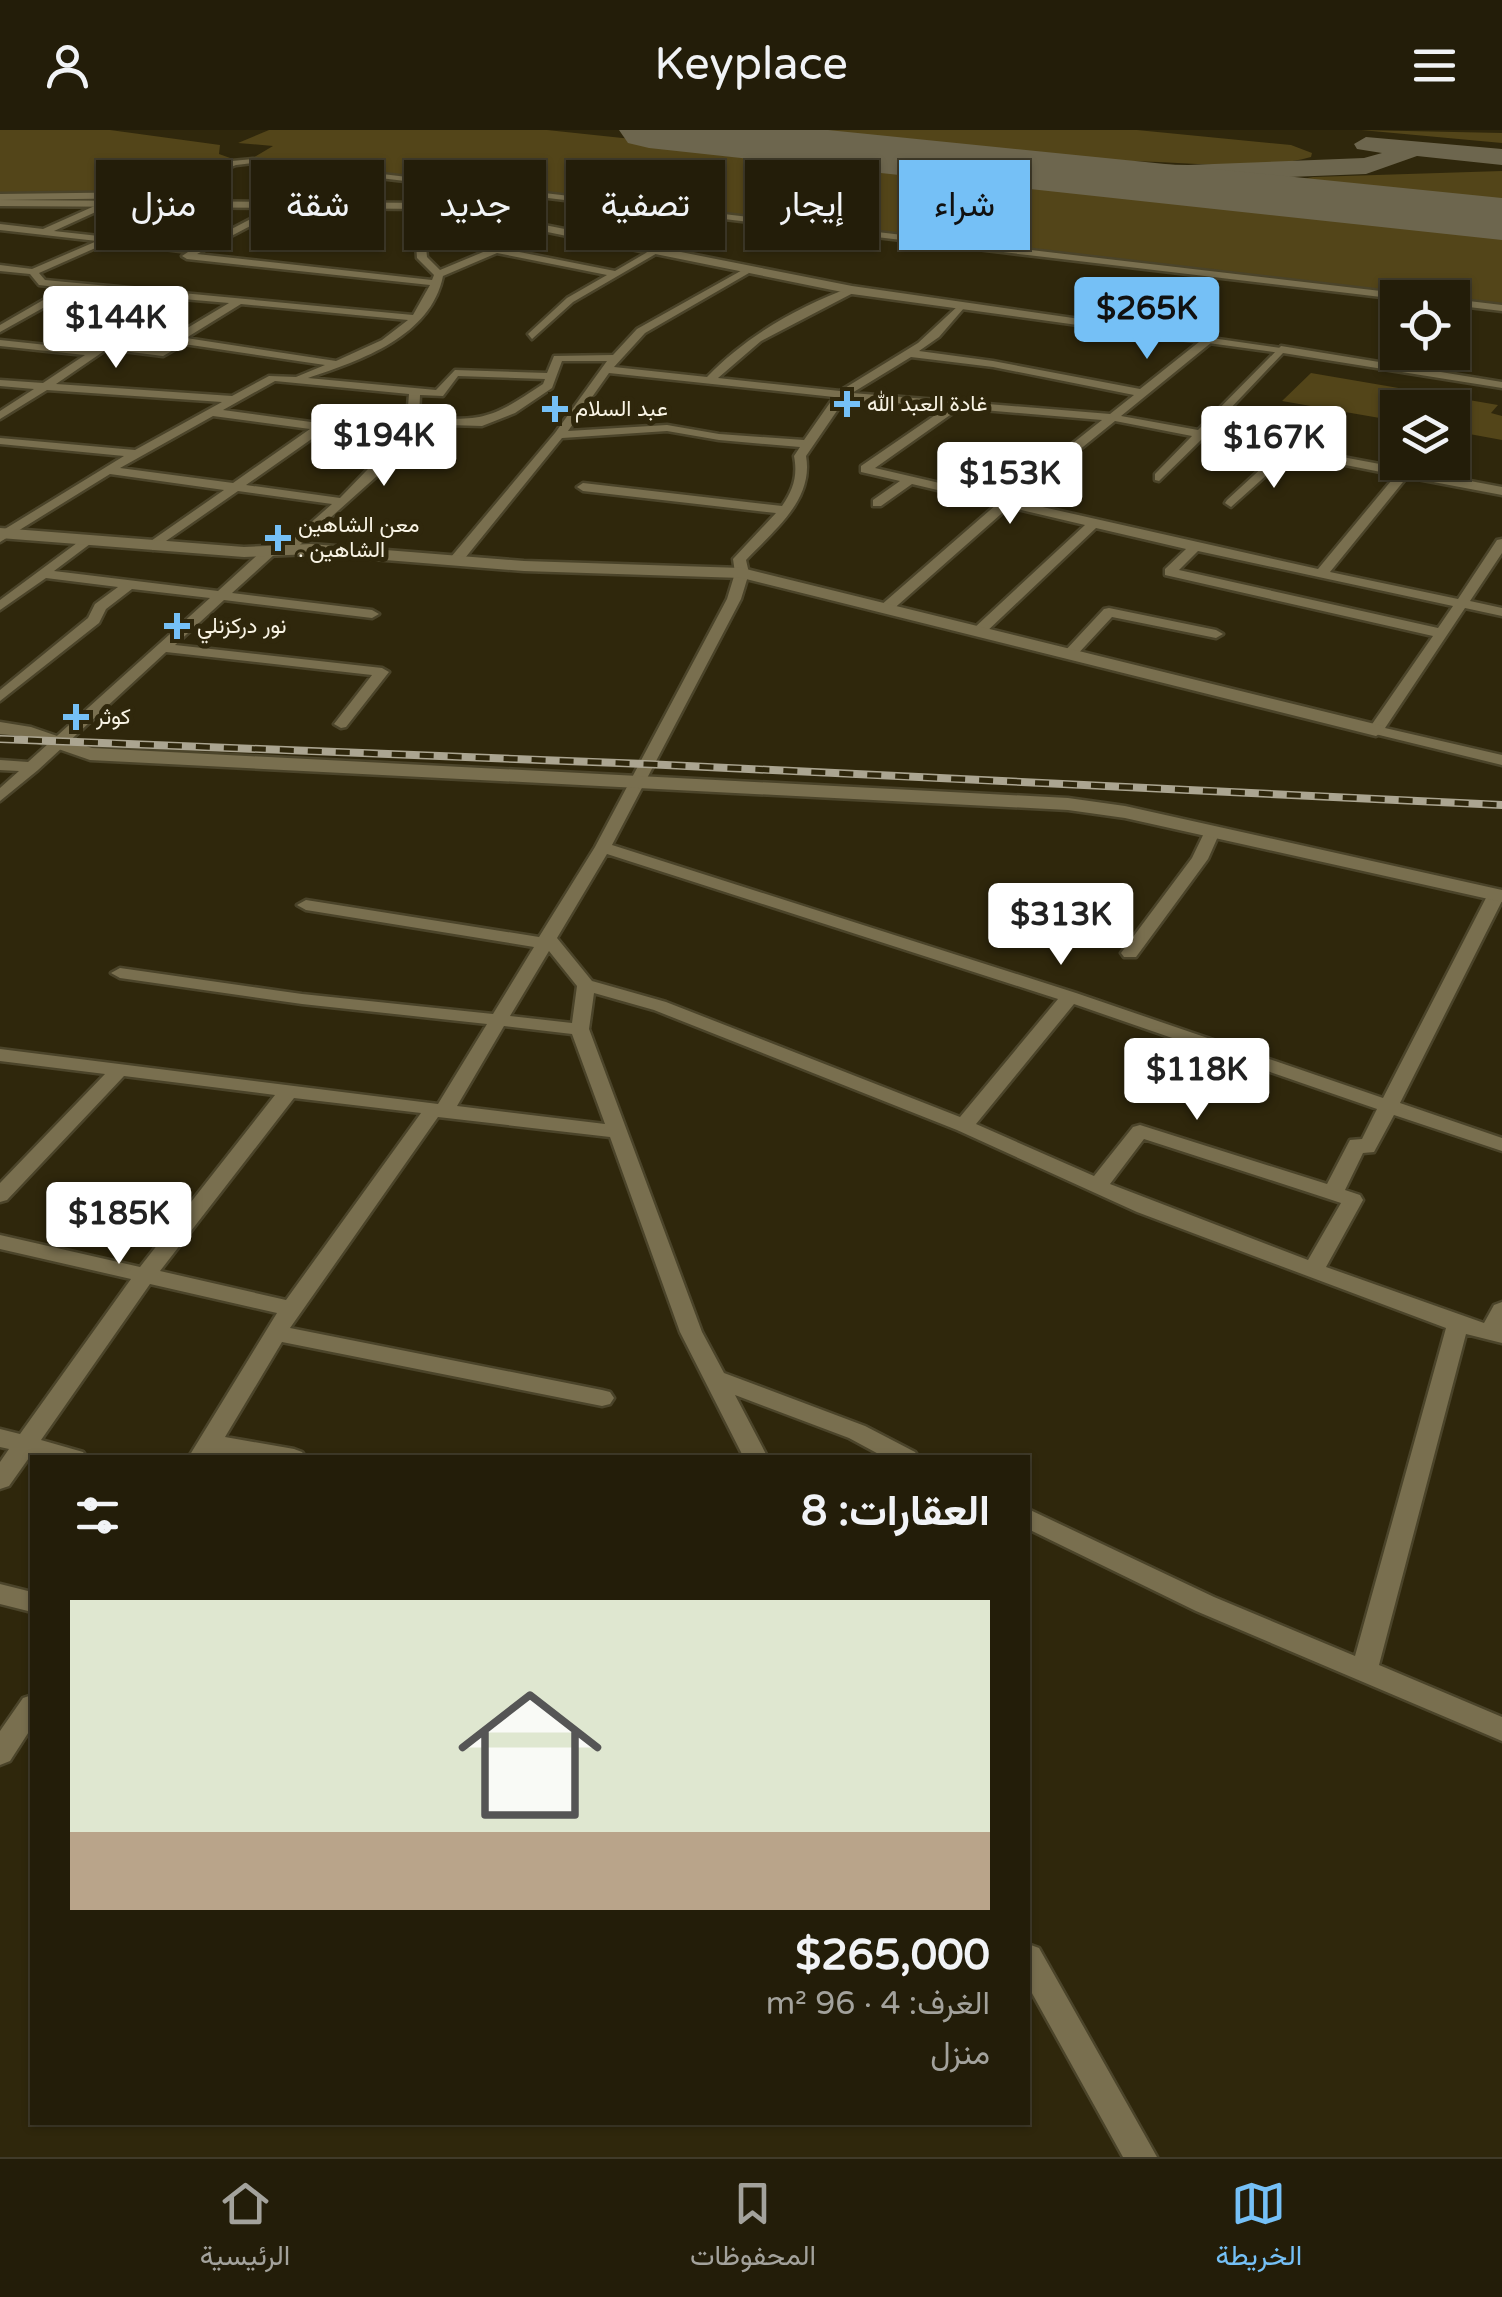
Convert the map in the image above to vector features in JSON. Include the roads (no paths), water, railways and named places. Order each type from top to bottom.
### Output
[{"type":"street","points":[[0,200],[151,196],[235,163],[252,161],[1380,294]]},
{"type":"street","points":[[0,200],[96,204]]},
{"type":"street","points":[[43,232],[96,209]]},
{"type":"street","points":[[0,226],[96,238]]},
{"type":"street","points":[[546,228],[746,271],[959,308],[1281,350],[1502,386]]},
{"type":"street","points":[[0,268],[33,272],[96,245]]},
{"type":"street","points":[[199,250],[187,256],[438,278],[496,250],[618,274]]},
{"type":"street","points":[[421,250],[422,258],[438,278]]},
{"type":"street","points":[[532,336],[570,300],[654,252]]},
{"type":"street","points":[[456,560],[558,435],[606,369],[641,331],[746,271]]},
{"type":"street","points":[[33,272],[42,283],[418,318]]},
{"type":"street","points":[[294,380],[389,342],[418,318],[438,278]]},
{"type":"street","points":[[0,330],[75,286]]},
{"type":"street","points":[[710,380],[728,359],[796,315],[852,290]]},
{"type":"street","points":[[2,413],[184,294]]},
{"type":"street","points":[[0,342],[163,352],[241,300]]},
{"type":"street","points":[[1470,304],[1502,308]]},
{"type":"street","points":[[261,1455],[205,1450],[292,1309],[500,1020],[603,847],[734,599],[742,574],[738,558],[800,490],[806,470],[800,456],[842,395],[905,353],[928,344],[959,308]]},
{"type":"street","points":[[125,332],[339,364]]},
{"type":"street","points":[[886,610],[1005,504],[1208,340]]},
{"type":"street","points":[[1159,478],[1281,350]]},
{"type":"street","points":[[905,353],[994,364],[1142,393]]},
{"type":"street","points":[[413,421],[482,422],[538,395],[550,382],[558,358],[616,358]]},
{"type":"street","points":[[606,369],[842,395],[1112,417],[1380,463]]},
{"type":"street","points":[[2,535],[230,399],[273,378],[438,394],[455,373],[549,376]]},
{"type":"street","points":[[0,383],[230,399]]},
{"type":"street","points":[[0,796],[222,596],[342,502],[402,438],[413,421],[415,392]]},
{"type":"street","points":[[958,404],[865,469],[1093,524],[1502,612]]},
{"type":"street","points":[[1231,502],[1320,411]]},
{"type":"street","points":[[210,412],[402,438]]},
{"type":"street","points":[[154,546],[319,428]]},
{"type":"street","points":[[558,435],[667,428],[719,437],[808,444]]},
{"type":"street","points":[[0,441],[136,454]]},
{"type":"street","points":[[108,470],[342,502]]},
{"type":"street","points":[[877,503],[909,480]]},
{"type":"street","points":[[1322,573],[1398,480]]},
{"type":"street","points":[[1459,480],[1502,491]]},
{"type":"street","points":[[583,487],[782,510]]},
{"type":"street","points":[[978,632],[1093,524]]},
{"type":"street","points":[[2,535],[584,569],[742,574],[1502,760]]},
{"type":"street","points":[[0,606],[85,541]]},
{"type":"street","points":[[1376,730],[1502,544]]},
{"type":"street","points":[[1195,546],[1170,572],[1440,632]]},
{"type":"street","points":[[42,574],[372,614]]},
{"type":"street","points":[[0,697],[94,620],[100,608],[130,584]]},
{"type":"street","points":[[1069,655],[1109,612],[1216,634]]},
{"type":"street","points":[[164,648],[382,672],[342,724]]},
{"type":"street","points":[[0,728],[61,742],[90,754],[1068,804],[1499,896],[1385,1107],[1367,1148],[1357,1144],[1334,1193]]},
{"type":"street","points":[[0,765],[32,766]]},
{"type":"street","points":[[1130,953],[1200,859],[1212,832]]},
{"type":"street","points":[[603,847],[1070,996],[1502,1144]]},
{"type":"street","points":[[306,905],[545,941],[586,985],[660,1006],[964,1126],[1144,1207],[1458,1324],[1496,1334],[1502,1310]]},
{"type":"street","points":[[120,973],[302,999],[580,1029]]},
{"type":"street","points":[[586,985],[580,1029],[691,1332],[754,1455]]},
{"type":"street","points":[[964,1126],[1070,996]]},
{"type":"street","points":[[0,1055],[618,1132]]},
{"type":"street","points":[[0,1195],[119,1070]]},
{"type":"street","points":[[0,1480],[144,1278],[288,1092]]},
{"type":"street","points":[[1097,1186],[1140,1132],[1353,1200],[1314,1268]]},
{"type":"street","points":[[0,1242],[292,1309]]},
{"type":"street","points":[[1364,1671],[1458,1324]]},
{"type":"street","points":[[276,1333],[602,1398]]},
{"type":"street","points":[[715,1379],[857,1432],[902,1455]]},
{"type":"street","points":[[0,1438],[64,1455]]},
{"type":"street","points":[[1030,1519],[1152,1580],[1502,1729]]},
{"type":"street","points":[[0,1594],[30,1602]]},
{"type":"street","points":[[0,1753],[30,1709]]},
{"type":"street","points":[[1030,1962],[1141,2157]]},
{"type":"railway","points":[[0,739],[645,764],[1502,805]]},
{"type":"place","name":"غادة العبد الله","points":[[847,404]]},
{"type":"place","name":"عبد السلام","points":[[555,409]]},
{"type":"place","name":"معن الشاهين . الشاهين","points":[[278,538]]},
{"type":"place","name":"نور دركزنلي","points":[[177,626]]},
{"type":"place","name":"كوثر","points":[[76,717]]}]
